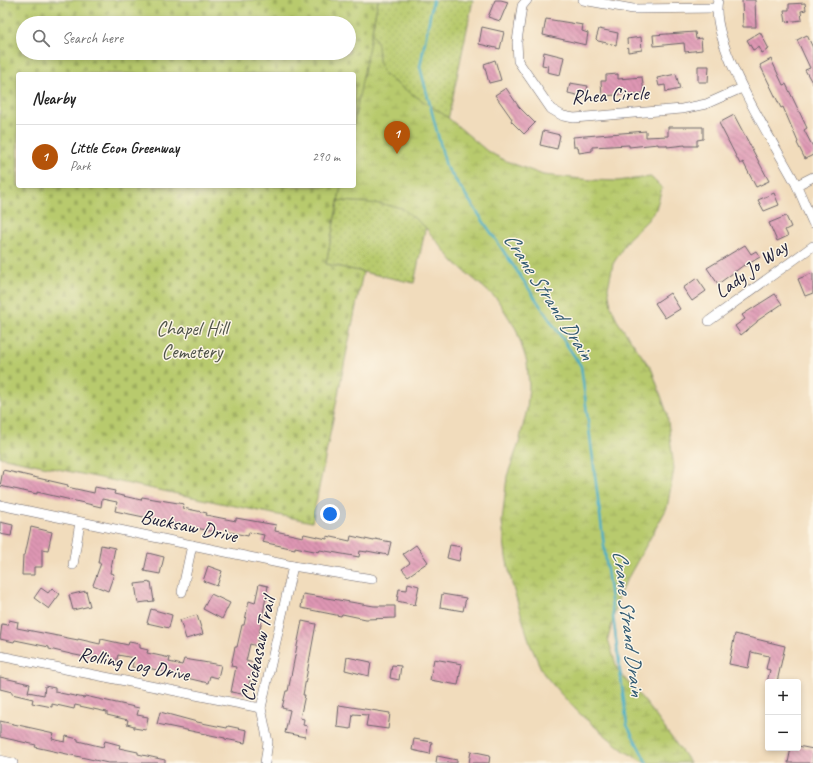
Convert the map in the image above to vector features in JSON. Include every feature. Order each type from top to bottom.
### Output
[{"type":"street","name":"Rhea Circle","points":[[527,0],[522,6],[517,42],[518,61],[551,109],[563,116],[574,118],[682,109],[706,104],[742,88]]},
{"type":"street","points":[[583,0],[633,9],[717,4],[723,41],[742,88],[796,185],[813,223]]},
{"type":"street","points":[[796,185],[813,177]]},
{"type":"street","name":"Lady Jo Way","points":[[709,321],[813,246]]},
{"type":"street","name":"Bucksaw Drive","points":[[0,505],[294,566],[372,578]]},
{"type":"street","points":[[73,565],[80,522]]},
{"type":"street","points":[[182,592],[192,545]]},
{"type":"street","name":"Chickasaw Trail","points":[[265,763],[268,742],[261,708],[294,566]]},
{"type":"street","name":"Rolling Log Drive","points":[[0,656],[261,708]]},
{"type":"street","points":[[0,760],[12,763]]},
{"type":"green space","name":"Chapel Hill Cemetery","points":[[0,0],[378,0],[356,112],[356,72],[16,72],[16,188],[341,188],[326,264],[363,272],[312,522],[0,457]]},
{"type":"green space","points":[[331,0],[352,16],[154,16]]},
{"type":"green space","points":[[378,0],[473,0],[414,283],[326,264],[341,188],[356,188],[356,112]]},
{"type":"green space","points":[[356,19],[371,30],[378,45],[379,61],[384,74],[446,116],[487,151],[506,161],[543,175],[617,181],[651,177],[662,188],[656,209],[647,221],[628,239],[613,264],[608,288],[611,306],[618,322],[652,370],[667,413],[674,469],[667,508],[620,592],[608,639],[618,671],[647,704],[690,763],[645,763],[623,750],[581,715],[543,673],[530,644],[512,584],[506,557],[502,522],[507,476],[519,443],[527,409],[529,386],[527,362],[516,329],[497,299],[454,262],[424,226],[402,208],[382,204],[341,201],[322,194],[314,188],[356,188],[356,72],[354,72],[351,60],[356,60]]},
{"type":"building","points":[[495,0],[508,2],[500,21],[488,17]]},
{"type":"building","points":[[742,0],[755,0],[756,27],[743,27]]},
{"type":"building","points":[[805,3],[806,10],[801,11],[802,20],[786,22],[784,10],[789,10],[789,4]]},
{"type":"building","points":[[546,19],[583,25],[582,31],[588,33],[586,45],[543,35]]},
{"type":"building","points":[[482,27],[504,32],[500,49],[479,44]]},
{"type":"building","points":[[599,29],[618,33],[616,45],[598,41],[596,39]]},
{"type":"building","points":[[695,32],[696,39],[701,38],[702,50],[685,52],[684,43],[654,46],[653,35]]},
{"type":"building","points":[[760,32],[769,49],[762,53],[759,47],[753,50],[747,40]]},
{"type":"building","points":[[807,35],[813,48],[813,84],[805,70],[810,68],[797,40]]},
{"type":"building","points":[[641,37],[642,50],[628,52],[627,39]]},
{"type":"building","points":[[544,52],[564,57],[560,75],[547,72],[548,66],[542,65]]},
{"type":"building","points":[[771,59],[783,85],[786,84],[807,128],[804,130],[813,147],[813,155],[805,159],[783,107],[781,108],[760,65]]},
{"type":"building","points":[[495,60],[501,80],[489,83],[484,64]]},
{"type":"building","points":[[698,66],[709,66],[708,82],[698,82]]},
{"type":"building","points":[[618,74],[618,79],[642,77],[644,93],[602,96],[601,81],[606,81],[606,75]]},
{"type":"building","points":[[676,74],[680,89],[666,92],[665,85],[659,86],[657,78]]},
{"type":"building","points":[[570,83],[588,86],[585,97],[568,93]]},
{"type":"building","points":[[506,88],[519,107],[535,123],[524,134],[511,121],[512,119],[495,95]]},
{"type":"building","points":[[734,115],[769,181],[756,187],[743,162],[740,164],[719,123]]},
{"type":"building","points":[[668,127],[703,127],[703,139],[697,140],[697,146],[685,145],[667,147],[667,145],[658,144],[629,147],[629,145],[592,147],[592,151],[579,153],[578,147],[574,147],[573,137],[646,131],[646,137],[668,136]]},
{"type":"building","points":[[543,131],[560,135],[557,149],[540,145]]},
{"type":"building","points":[[774,193],[779,205],[764,211],[758,200]]},
{"type":"building","points":[[786,216],[791,227],[785,230],[788,236],[777,241],[769,223]]},
{"type":"building","points":[[745,245],[751,254],[756,251],[760,257],[745,266],[744,265],[718,284],[707,268]]},
{"type":"building","points":[[813,273],[813,293],[805,296],[798,279]]},
{"type":"building","points":[[697,278],[706,291],[692,301],[683,288]]},
{"type":"building","points":[[670,293],[680,309],[665,318],[655,303]]},
{"type":"building","points":[[775,294],[782,304],[757,321],[741,335],[735,326],[745,319],[742,315]]},
{"type":"building","points":[[3,470],[68,485],[67,487],[94,493],[95,487],[115,491],[114,494],[141,500],[142,497],[184,504],[183,508],[207,513],[206,515],[236,521],[236,518],[276,525],[275,531],[303,537],[304,534],[327,539],[327,536],[350,541],[351,536],[374,541],[375,539],[391,542],[388,555],[360,551],[359,557],[320,550],[319,552],[295,547],[295,549],[262,542],[264,535],[249,532],[248,536],[225,531],[225,534],[115,511],[117,502],[102,499],[101,507],[37,492],[37,494],[0,486]]},
{"type":"building","points":[[0,522],[13,525],[11,536],[0,534]]},
{"type":"building","points":[[31,527],[52,532],[48,550],[42,549],[42,567],[34,567],[34,575],[22,575],[23,555],[25,555]]},
{"type":"building","points":[[101,545],[115,548],[110,573],[114,574],[108,591],[93,585],[101,563],[98,563]]},
{"type":"building","points":[[416,545],[428,562],[408,576],[402,569],[410,563],[403,554]]},
{"type":"building","points":[[450,545],[462,547],[459,561],[447,558]]},
{"type":"building","points":[[148,553],[164,557],[160,574],[144,571]]},
{"type":"building","points":[[208,566],[222,571],[217,586],[203,581]]},
{"type":"building","points":[[151,582],[154,601],[138,603],[135,584]]},
{"type":"building","points":[[408,583],[419,586],[415,605],[397,601],[399,589],[407,590]]},
{"type":"building","points":[[259,584],[268,586],[257,646],[250,644],[246,661],[254,663],[247,695],[231,692],[236,667],[231,666],[235,647],[237,647],[242,625],[244,625],[249,601],[255,603]]},
{"type":"building","points":[[41,588],[48,593],[52,588],[60,594],[49,609],[34,598]]},
{"type":"building","points":[[86,591],[90,606],[73,610],[69,595]]},
{"type":"building","points":[[211,594],[230,603],[222,619],[203,609]]},
{"type":"building","points":[[303,594],[374,606],[395,606],[395,618],[366,619],[342,614],[341,616],[301,608]]},
{"type":"building","points":[[442,594],[466,598],[463,611],[440,607]]},
{"type":"building","points":[[151,609],[172,615],[169,628],[147,623]]},
{"type":"building","points":[[197,615],[203,634],[186,639],[180,620]]},
{"type":"building","points":[[9,620],[18,622],[17,628],[78,640],[100,644],[101,639],[128,645],[129,642],[140,644],[140,648],[148,650],[147,653],[170,658],[169,662],[182,665],[184,659],[221,665],[218,678],[210,676],[208,683],[144,667],[143,669],[132,667],[134,658],[118,655],[116,663],[49,649],[49,647],[15,640],[14,642],[0,639],[2,624],[8,625]]},
{"type":"building","points":[[302,621],[316,624],[300,718],[304,719],[303,725],[307,726],[305,737],[285,733],[290,710],[282,708],[286,691],[288,691]]},
{"type":"building","points":[[735,634],[785,646],[778,679],[768,679],[770,670],[766,669],[769,656],[751,652],[748,668],[729,664]]},
{"type":"building","points":[[347,657],[371,662],[369,676],[345,670]]},
{"type":"building","points":[[434,659],[462,664],[458,685],[430,680]]},
{"type":"building","points":[[392,665],[401,666],[399,680],[390,678]]},
{"type":"building","points":[[0,677],[30,684],[28,692],[44,695],[45,686],[55,688],[55,692],[84,698],[85,696],[139,708],[137,715],[148,717],[146,730],[134,728],[134,726],[127,724],[128,720],[107,715],[107,712],[75,705],[74,709],[52,704],[52,707],[32,703],[33,699],[12,694],[12,692],[0,689]]},
{"type":"building","points":[[339,705],[390,713],[388,729],[366,726],[368,715],[353,714],[351,729],[337,727]]},
{"type":"building","points":[[160,712],[197,722],[247,730],[245,743],[157,724]]},
{"type":"building","points":[[0,721],[54,733],[52,739],[65,742],[66,736],[78,739],[78,741],[103,747],[105,741],[120,745],[119,748],[165,760],[165,763],[108,763],[35,747],[36,745],[0,737]]},
{"type":"building","points":[[414,739],[432,742],[430,754],[412,750]]},
{"type":"building","points":[[801,747],[813,749],[813,763],[788,763],[790,751],[801,751]]},
{"type":"building","points":[[471,751],[490,755],[489,763],[469,763]]},
{"type":"building","points":[[437,756],[457,760],[457,763],[436,763]]},
{"type":"waterway","name":"Crane Strand Drain","points":[[433,0],[420,67],[446,166],[581,366],[627,725],[647,763]]},
{"type":"place","name":"Little Econ Greenway","points":[[397,154]]}]
